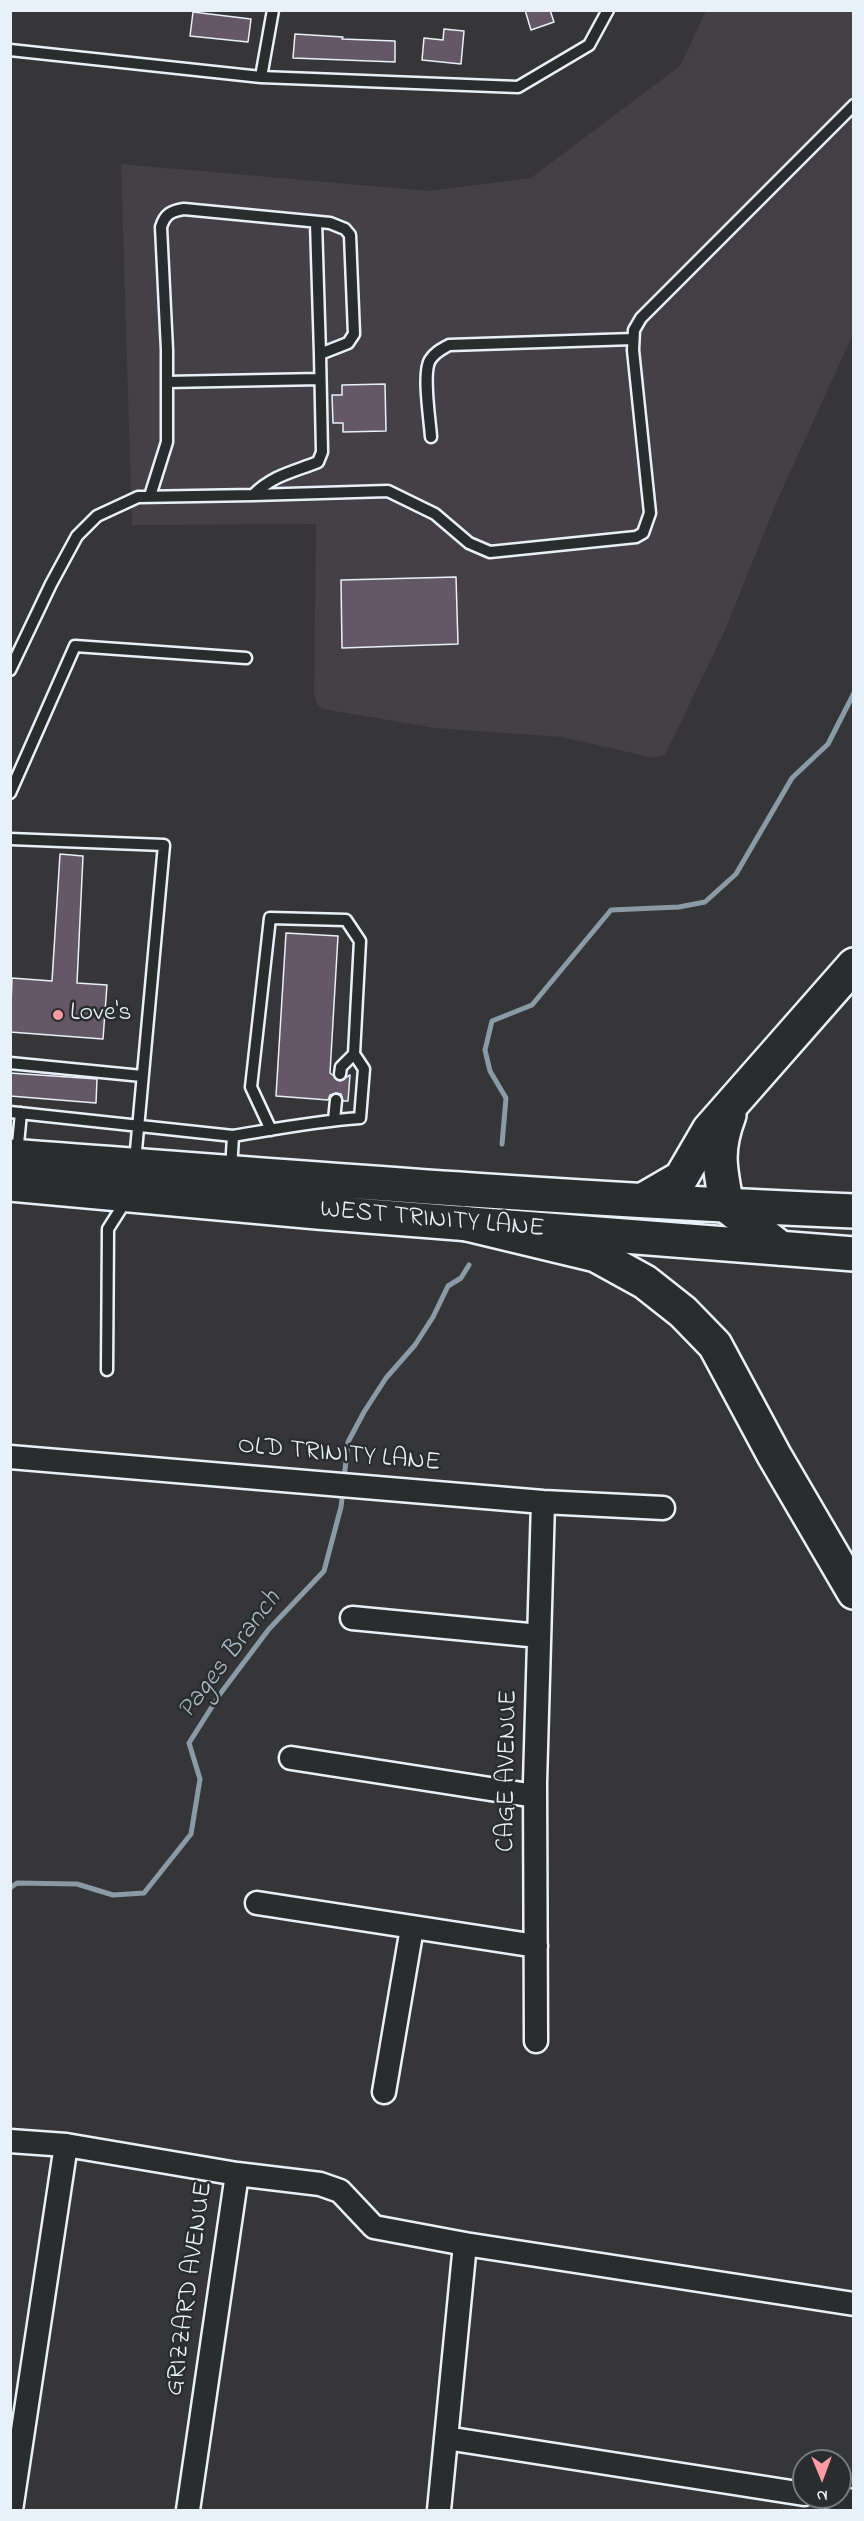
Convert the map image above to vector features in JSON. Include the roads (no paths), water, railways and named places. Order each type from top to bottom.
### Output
[{"type":"main road","points":[[643,1200],[681,1178],[710,1130],[854,965]]},
{"type":"main road","points":[[734,1102],[722,1134],[718,1159],[727,1206],[780,1248]]},
{"type":"main road","name":"WEST TRINITY LANE","points":[[14,1170],[230,1188],[643,1200],[854,1211]]},
{"type":"main road","name":"WEST TRINITY LANE","points":[[230,1188],[463,1223],[854,1254]]},
{"type":"main road","points":[[463,1223],[596,1255],[645,1282],[683,1312],[715,1345],[774,1455],[854,1592]]},
{"type":"street","name":"OLD TRINITY LANE","points":[[10,1457],[543,1502],[663,1508]]},
{"type":"street","name":"CAGE AVENUE","points":[[536,2041],[535,1796],[543,1502]]},
{"type":"street","points":[[352,1618],[539,1636]]},
{"type":"street","points":[[291,1758],[535,1796]]},
{"type":"street","points":[[257,1903],[536,1946]]},
{"type":"street","points":[[384,2092],[412,1928]]},
{"type":"street","name":"GRIZZARD AVENUE","points":[[10,2140],[66,2145],[237,2174],[188,2511]]},
{"type":"street","points":[[11,2511],[66,2145]]},
{"type":"street","points":[[237,2174],[320,2184],[340,2191],[374,2227],[465,2244],[854,2304]]},
{"type":"street","points":[[439,2511],[465,2244]]},
{"type":"street","points":[[446,2438],[792,2492]]},
{"type":"lane","points":[[261,77],[273,10]]},
{"type":"lane","points":[[10,50],[261,77],[518,87],[589,45],[608,10]]},
{"type":"lane","points":[[10,670],[77,536],[97,516],[138,497],[388,491],[435,514],[469,543],[490,552],[636,537],[643,533],[651,513],[633,339],[634,330],[641,318],[854,105]]},
{"type":"lane","points":[[150,496],[167,442],[161,227],[164,218],[172,211],[184,209],[330,223],[345,229],[350,235],[354,334],[348,343],[320,354]]},
{"type":"lane","points":[[254,495],[266,482],[281,474],[318,462],[322,452],[316,222]]},
{"type":"lane","points":[[431,437],[429,362],[437,351],[449,345],[633,339]]},
{"type":"lane","points":[[167,382],[320,379]]},
{"type":"lane","points":[[10,793],[75,646],[246,658]]},
{"type":"lane","points":[[10,839],[164,844],[132,1181],[108,1229],[106,1370]]},
{"type":"lane","points":[[14,1170],[16,1113],[233,1136],[360,1118],[364,1069],[354,1054],[360,941],[346,920],[270,918],[251,1088],[271,1130]]},
{"type":"lane","points":[[340,1074],[341,1066],[354,1054]]},
{"type":"lane","points":[[10,1063],[142,1076]]},
{"type":"lane","points":[[334,1120],[336,1100]]},
{"type":"lane","points":[[230,1188],[233,1136]]},
{"type":"waterway","name":"Pages Branch","points":[[502,1144],[506,1098],[490,1071],[485,1050],[492,1021],[532,1005],[611,910],[679,907],[705,902],[736,874],[792,778],[828,744],[854,693]]},
{"type":"waterway","name":"Pages Branch","points":[[344,1479],[348,1442],[364,1412],[386,1378],[415,1345],[433,1317],[448,1286],[461,1278],[469,1265]]},
{"type":"waterway","name":"Pages Branch","points":[[10,1888],[17,1883],[77,1884],[113,1895],[144,1893],[191,1834],[200,1779],[189,1743],[220,1694],[269,1629],[324,1571],[343,1491]]},
{"type":"place","name":"Love's","points":[[58,1015]]}]
